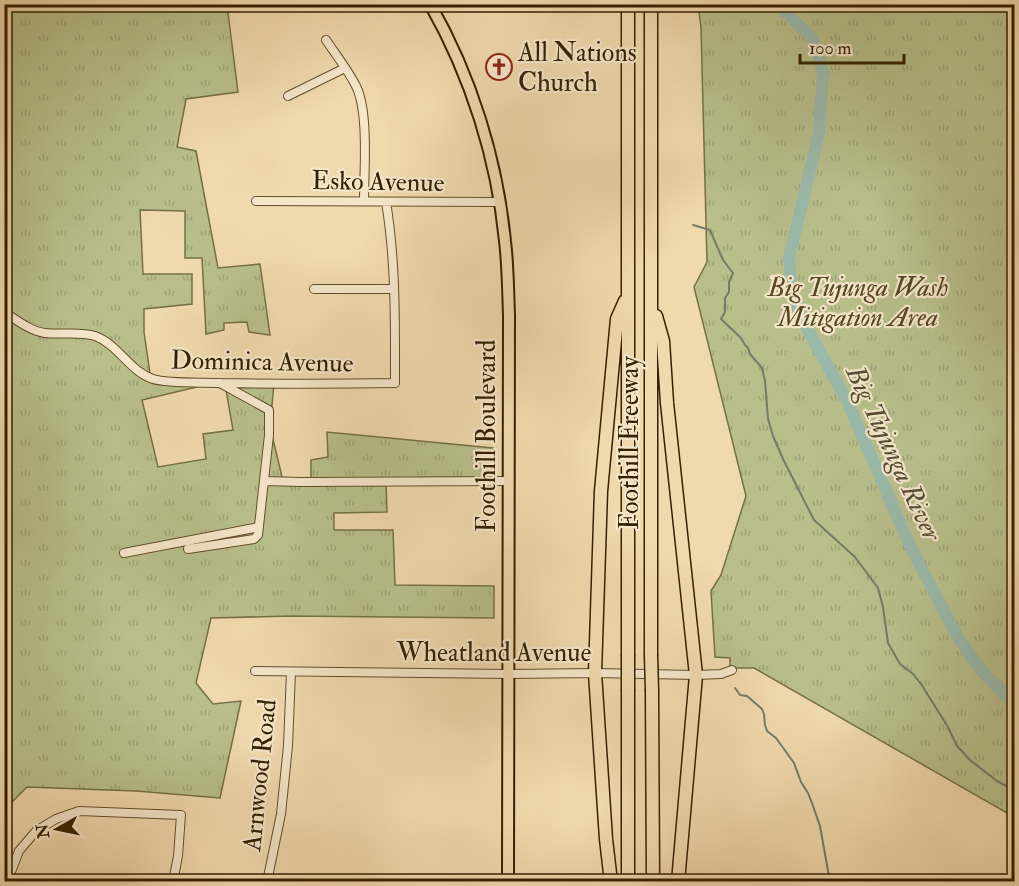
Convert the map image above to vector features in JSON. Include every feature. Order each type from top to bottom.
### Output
[{"type":"highway","name":"Foothill Freeway","points":[[628,4],[628,882]]},
{"type":"highway","name":"Foothill Freeway","points":[[651,4],[653,882]]},
{"type":"highway","points":[[611,882],[595,673],[601,491],[617,319],[628,294]]},
{"type":"highway","points":[[652,300],[663,341],[667,403],[696,675],[678,882]]},
{"type":"main road","name":"Foothill Boulevard","points":[[430,4],[443,27],[473,99],[500,202],[506,248],[509,315],[508,882]]},
{"type":"street","points":[[326,40],[360,95],[363,113],[364,201]]},
{"type":"street","points":[[288,96],[345,68]]},
{"type":"street","name":"Esko Avenue","points":[[256,201],[500,202]]},
{"type":"street","points":[[314,289],[394,289],[386,202]]},
{"type":"street","name":"Dominica Avenue","points":[[4,312],[36,331],[84,333],[98,337],[111,345],[144,375],[154,380],[300,384],[395,383],[394,289]]},
{"type":"street","points":[[188,549],[254,539],[258,535],[265,481],[269,410],[220,382]]},
{"type":"street","points":[[265,481],[509,481]]},
{"type":"street","points":[[124,553],[259,526]]},
{"type":"street","name":"Wheatland Avenue","points":[[255,671],[696,675],[721,674],[732,670]]},
{"type":"street","name":"Arnwood Road","points":[[267,882],[281,814],[288,746],[291,672]]},
{"type":"street","points":[[9,882],[19,851],[36,831],[57,819],[80,811],[181,815],[178,856],[173,882]]},
{"type":"green space","points":[[4,5],[227,5],[238,92],[186,99],[177,147],[196,151],[218,268],[260,264],[270,335],[249,332],[247,322],[224,323],[224,330],[206,334],[202,258],[185,258],[185,211],[140,210],[143,274],[192,274],[192,304],[144,309],[144,332],[151,380],[201,386],[142,400],[158,467],[206,459],[203,434],[233,430],[225,384],[274,383],[270,427],[284,485],[311,480],[311,460],[328,457],[327,432],[493,448],[494,482],[386,482],[387,512],[334,513],[334,530],[393,530],[395,585],[494,586],[494,618],[291,616],[211,618],[196,683],[213,704],[241,701],[220,798],[136,791],[27,787],[12,802],[5,803]]},
{"type":"green space","name":"Big Tujunga Wash Mitigation Area","points":[[698,5],[1014,5],[1014,817],[754,668],[730,668],[730,658],[715,657],[711,591],[721,575],[746,496],[694,287],[707,262],[701,27]]},
{"type":"waterway","name":"Big Tujunga River","points":[[776,4],[812,38],[823,72],[819,133],[789,258],[792,292],[803,321],[847,401],[911,548],[959,639],[980,669],[1014,704]]},
{"type":"waterway","points":[[693,225],[710,230],[723,260],[733,273],[729,282],[729,292],[725,298],[725,312],[721,319],[741,338],[750,354],[762,368],[768,419],[773,436],[814,520],[855,557],[878,588],[888,643],[900,664],[921,684],[957,746],[970,760],[997,781],[1014,790]]},
{"type":"waterway","points":[[735,688],[740,695],[747,696],[762,709],[767,731],[776,738],[794,763],[820,826],[830,882]]},
{"type":"place","name":"All Nations Church","points":[[499,67]]}]
